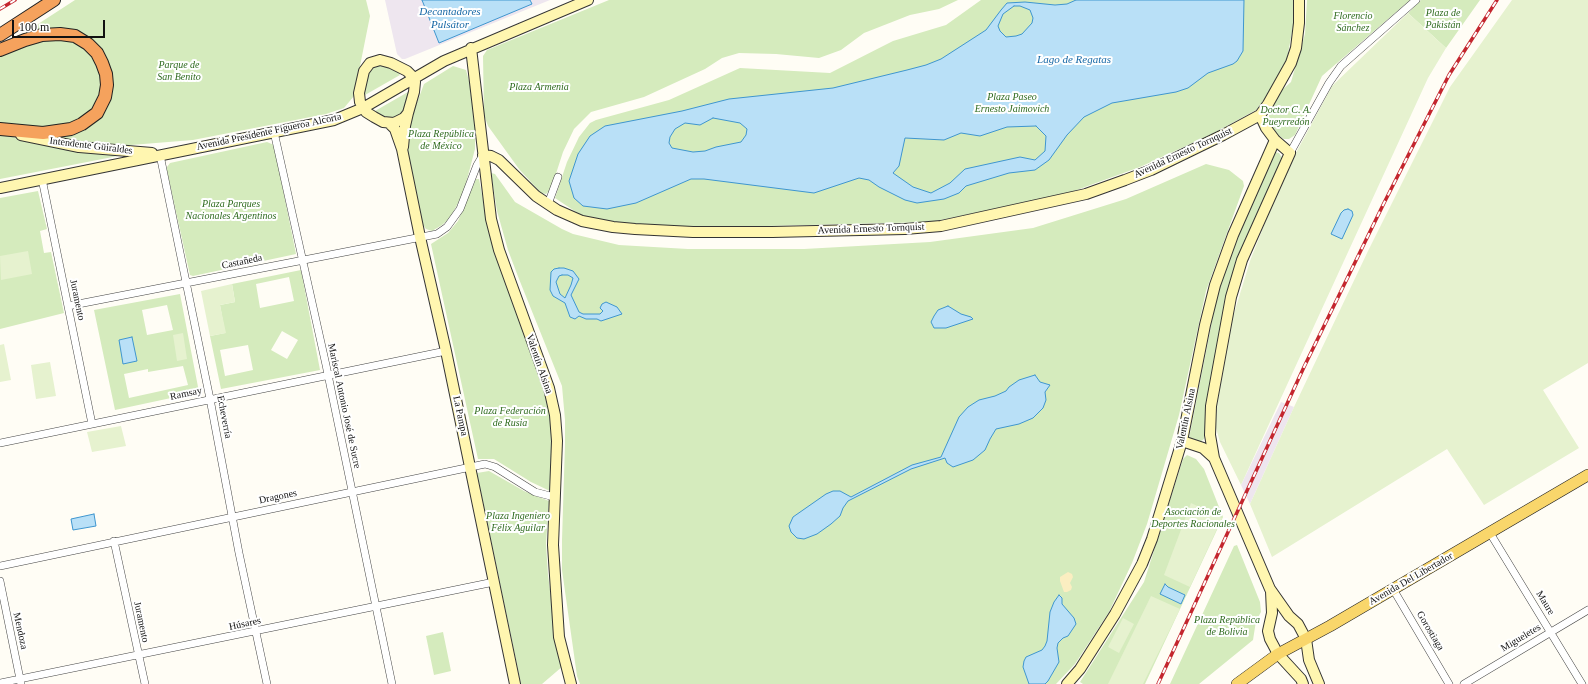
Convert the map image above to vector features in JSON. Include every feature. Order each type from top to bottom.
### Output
[{"type":"highway","points":[[0,35],[54,0]]},
{"type":"highway","points":[[0,50],[42,35],[60,34],[74,36],[88,44],[97,53],[106,74],[107,85],[105,98],[97,113],[82,124],[71,129],[43,133],[0,129]]},
{"type":"main road","name":"Avenida Del Libertador","points":[[1237,684],[1278,654],[1490,533],[1588,475]]},
{"type":"street","name":"Avenida Presidente Figueroa Alcorta","points":[[0,188],[334,120],[363,108],[444,61],[471,48],[588,0]]},
{"type":"street","points":[[1299,0],[1299,23],[1296,48],[1291,62],[1268,104],[1260,114],[1266,128],[1275,140],[1290,153],[1329,83],[1341,66],[1416,0]]},
{"type":"street","name":"Valentín Alsina","points":[[471,48],[491,218],[499,250],[549,388],[556,415],[557,440],[553,545],[559,630],[565,665],[571,684]]},
{"type":"street","points":[[408,113],[399,121],[389,123],[374,117],[363,108],[360,90],[364,71],[370,63],[380,60],[385,60],[407,71],[414,78]]},
{"type":"street","name":"La Pampa","points":[[402,149],[405,126],[415,88],[414,78]]},
{"type":"street","name":"Avenida Ernesto Tornquist","points":[[483,155],[491,156],[499,160],[523,184],[548,204],[570,217],[601,225],[634,229],[772,232],[905,229],[941,226],[1078,196],[1152,170],[1223,135],[1260,114]]},
{"type":"street","name":"La Pampa","points":[[389,123],[395,129],[402,149],[515,684]]},
{"type":"street","name":"Intendente Güiraldes","points":[[0,129],[47,141],[79,147],[160,155]]},
{"type":"street","name":"Mariscal Antonio José de Sucre","points":[[274,132],[303,260],[392,684]]},
{"type":"street","name":"Valentín Alsina","points":[[1067,684],[1080,670],[1128,591],[1142,564],[1152,538],[1182,441],[1205,325],[1215,285],[1230,241],[1275,140]]},
{"type":"street","name":"Valentín Alsina","points":[[1270,589],[1214,458],[1210,435],[1210,423],[1213,389],[1231,297],[1242,260],[1290,153]]},
{"type":"street","name":"Echeverría","points":[[160,155],[255,632],[267,684]]},
{"type":"street","name":"Castañeda","points":[[68,306],[437,234],[442,231],[456,216],[466,195],[477,165],[483,155]]},
{"type":"street","points":[[548,204],[558,177]]},
{"type":"street","name":"Juramento","points":[[42,179],[92,424]]},
{"type":"street","name":"Ramsay","points":[[0,442],[446,352]]},
{"type":"street","points":[[1196,446],[1204,444],[1210,435]]},
{"type":"street","points":[[1182,441],[1207,451],[1214,458]]},
{"type":"street","name":"Dragones","points":[[0,566],[484,464],[500,470],[535,492],[554,496]]},
{"type":"street","name":"Maure","points":[[1490,533],[1582,684]]},
{"type":"street","name":"Juramento","points":[[114,541],[145,684]]},
{"type":"street","name":"Mendoza","points":[[0,581],[21,682]]},
{"type":"street","name":"Húsares","points":[[0,683],[21,682],[138,656],[494,582]]},
{"type":"street","points":[[1270,589],[1289,616],[1298,624],[1306,639],[1309,660],[1319,684]]},
{"type":"street","points":[[1270,589],[1272,604],[1268,631],[1270,639],[1278,654],[1303,684]]},
{"type":"street","name":"Gorostiaga","points":[[1393,589],[1449,684]]},
{"type":"street","name":"Migueletes","points":[[1464,684],[1588,610]]},
{"type":"street","points":[[1270,622],[1278,616],[1289,616]]},
{"type":"shaded area","points":[[385,0],[550,0],[402,59],[397,54]]},
{"type":"shaded area","points":[[1281,402],[1294,407],[1250,504],[1241,485]]},
{"type":"green space","name":"Parque de San Benito","points":[[75,0],[366,0],[370,16],[354,96],[344,108],[326,114],[193,140],[112,145],[44,136],[66,133],[109,95],[86,39],[15,39]]},
{"type":"green space","name":"Plaza Armenia","points":[[609,0],[958,0],[939,9],[910,15],[864,33],[841,50],[819,58],[776,54],[739,53],[722,58],[705,69],[644,97],[591,112],[574,129],[563,152],[551,189],[546,194],[541,193],[519,169],[488,126],[484,115],[483,56],[487,50]]},
{"type":"green space","name":"Plaza Paseo Ernesto Jaimovich","points":[[981,0],[1293,0],[1294,21],[1287,59],[1271,91],[1256,110],[1212,134],[1140,167],[1063,195],[931,222],[767,226],[640,226],[611,223],[582,216],[555,198],[567,162],[579,137],[590,123],[596,120],[669,100],[740,68],[830,73],[893,41],[946,25]]},
{"type":"green space","points":[[1307,0],[1410,0],[1322,76],[1295,135],[1289,139],[1284,139],[1275,133],[1269,124],[1269,113],[1282,90],[1291,82],[1305,34]]},
{"type":"green space","name":"Plaza de Pakistán","points":[[1421,0],[1480,0],[1446,48],[1408,13]]},
{"type":"green space","points":[[1512,0],[1588,0],[1588,363],[1543,390],[1579,448],[1484,505],[1447,449],[1272,557],[1250,504],[1368,251],[1450,87]]},
{"type":"green space","points":[[1408,13],[1446,48],[1428,78],[1241,485],[1220,442],[1216,428],[1216,410],[1232,320],[1250,261],[1283,177],[1332,86]]},
{"type":"green space","points":[[69,38],[94,55],[103,78],[100,100],[86,117],[58,128],[20,127],[0,123],[0,54],[28,42]]},
{"type":"green space","points":[[376,65],[387,67],[398,72],[400,75],[365,95],[365,83],[370,69]]},
{"type":"green space","name":"Plaza República de México","points":[[453,66],[466,70],[469,81],[475,125],[475,149],[464,191],[456,207],[450,218],[432,231],[426,229],[423,225],[405,147],[406,132],[424,84]]},
{"type":"green space","points":[[408,92],[409,100],[406,109],[401,115],[394,118],[386,117],[378,115],[375,111]]},
{"type":"green space","points":[[0,134],[52,146],[128,154],[0,179]]},
{"type":"green space","name":"Plaza Parques Nacionales Argentinos","points":[[267,142],[274,145],[296,254],[193,276],[190,275],[167,167],[170,163]]},
{"type":"green space","points":[[1274,152],[1279,153],[1283,159],[1242,253],[1207,406],[1204,439],[1200,442],[1195,442],[1189,438],[1218,291],[1228,257]]},
{"type":"green space","points":[[1206,164],[1229,170],[1243,181],[1244,186],[1206,291],[1179,415],[1147,524],[1132,563],[1109,612],[1075,664],[1056,684],[580,684],[577,676],[562,570],[565,420],[562,386],[508,250],[497,211],[491,173],[495,174],[515,202],[573,234],[619,245],[688,249],[804,249],[930,242],[1033,228],[1126,199]]},
{"type":"green space","name":"Plaza Federación de Rusia","points":[[476,179],[479,179],[488,226],[545,391],[551,414],[552,464],[550,491],[531,482],[494,459],[478,459],[431,244],[448,233],[458,221]]},
{"type":"green space","points":[[38,191],[47,229],[40,231],[44,253],[51,252],[64,313],[0,329],[0,198]]},
{"type":"green space","points":[[28,251],[32,274],[1,280],[0,256]]},
{"type":"green space","points":[[301,270],[320,370],[221,389],[210,336],[225,333],[220,305],[235,302],[232,284]],"holes":[[[289,277],[294,301],[260,308],[256,284]],[[282,331],[298,340],[287,359],[271,350]],[[248,345],[253,370],[225,376],[220,350]]]},
{"type":"green space","points":[[232,284],[235,302],[220,305],[226,333],[210,336],[201,291]]},
{"type":"green space","points":[[180,294],[199,392],[115,410],[94,310]],"holes":[[[167,305],[173,330],[147,335],[142,310]],[[183,366],[188,385],[129,398],[124,374],[148,369],[148,372]]]},
{"type":"green space","points":[[183,333],[187,359],[177,361],[173,335]]},
{"type":"green space","points":[[4,344],[11,380],[0,382],[0,345]]},
{"type":"green space","points":[[50,362],[56,396],[36,399],[31,365]]},
{"type":"green space","points":[[121,426],[126,446],[92,452],[87,432]]},
{"type":"green space","name":"Asociación de Deportes Racionales","points":[[1187,455],[1196,459],[1204,469],[1223,517],[1145,684],[1083,684],[1080,682],[1144,582],[1183,459]]},
{"type":"green space","name":"Plaza Ingeniero Félix Aguilar","points":[[489,471],[524,491],[549,501],[546,544],[548,575],[556,634],[563,666],[542,684],[521,684],[477,473]]},
{"type":"green space","points":[[1191,503],[1222,518],[1190,587],[1164,575]]},
{"type":"green space","name":"Plaza República de Bolivia","points":[[1237,545],[1260,602],[1261,612],[1256,621],[1253,640],[1199,684],[1170,684],[1234,546]]},
{"type":"green space","points":[[1151,596],[1180,609],[1143,684],[1108,684]]},
{"type":"green space","points":[[1123,618],[1134,624],[1119,653],[1108,647]]},
{"type":"green space","points":[[443,632],[451,671],[434,675],[426,636]]},
{"type":"sand","points":[[1068,572],[1072,574],[1073,577],[1070,583],[1072,587],[1071,590],[1064,592],[1060,577]]},
{"type":"water","name":"Decantadores Pulsátor","points":[[422,0],[530,0],[532,4],[439,43]]},
{"type":"water","name":"Lago de Regatas","points":[[1076,0],[1244,0],[1243,51],[1237,61],[1233,64],[1208,73],[1188,88],[1176,92],[1112,103],[1084,117],[1067,135],[1049,160],[1035,170],[1009,173],[966,186],[959,193],[944,199],[917,203],[905,200],[879,187],[869,180],[859,178],[814,193],[704,179],[691,179],[636,203],[607,209],[583,206],[574,198],[569,181],[578,154],[590,136],[605,126],[682,111],[729,99],[833,88],[926,65],[941,59],[986,30],[1007,3],[1025,2],[1055,5],[1067,4]],"holes":[[[1014,6],[1020,6],[1030,10],[1033,18],[1032,23],[1022,34],[1006,37],[1000,31],[998,26],[1003,14]],[[713,118],[740,123],[747,129],[746,135],[741,142],[716,147],[705,151],[693,152],[672,148],[669,143],[670,137],[675,129],[685,123],[700,125]],[[1036,126],[1046,136],[1045,151],[1035,160],[1020,157],[965,169],[950,183],[931,193],[913,187],[893,173],[899,166],[905,138],[944,140],[961,133],[980,136],[1007,127]]]},
{"type":"water","points":[[1348,209],[1352,211],[1353,215],[1342,239],[1331,234],[1341,213]]},
{"type":"water","points":[[564,268],[573,271],[579,279],[571,295],[579,312],[583,314],[600,314],[603,311],[600,308],[602,304],[606,302],[617,307],[622,314],[601,321],[597,319],[586,319],[579,316],[575,319],[570,317],[565,303],[553,296],[550,290],[551,272],[554,269]],"holes":[[[568,275],[573,278],[565,298],[560,294],[556,282],[559,276]]]},
{"type":"water","points":[[948,306],[973,319],[946,328],[934,328],[931,322],[934,316],[938,310]]},
{"type":"water","points":[[132,337],[137,361],[123,364],[119,340]]},
{"type":"water","points":[[1035,375],[1040,382],[1050,385],[1045,392],[1046,400],[1043,408],[1033,418],[1019,424],[996,429],[985,450],[973,460],[953,467],[947,463],[945,458],[911,469],[848,501],[840,516],[817,534],[804,539],[797,538],[791,532],[789,526],[793,517],[826,494],[833,491],[840,491],[851,497],[912,465],[941,457],[959,417],[968,407],[979,400],[995,396],[1006,391],[1019,380]]},
{"type":"water","points":[[94,514],[96,526],[73,530],[71,519]]},
{"type":"water","points":[[1165,584],[1185,595],[1181,604],[1160,594]]},
{"type":"water","points":[[1059,595],[1062,598],[1062,604],[1074,618],[1076,624],[1068,636],[1063,638],[1058,643],[1057,648],[1059,662],[1048,681],[1045,684],[1029,684],[1023,667],[1024,661],[1026,657],[1042,650],[1045,646],[1047,641],[1050,612]]},
{"type":"railway","points":[[0,9],[15,0]]},
{"type":"railway","points":[[1158,684],[1304,367],[1384,203],[1449,75],[1497,0]]},
{"type":"park label","name":"Florencio Sánchez","points":[[1353,22]]},
{"type":"park label","name":"Doctor C. A. Pueyrredón","points":[[1286,116]]}]
